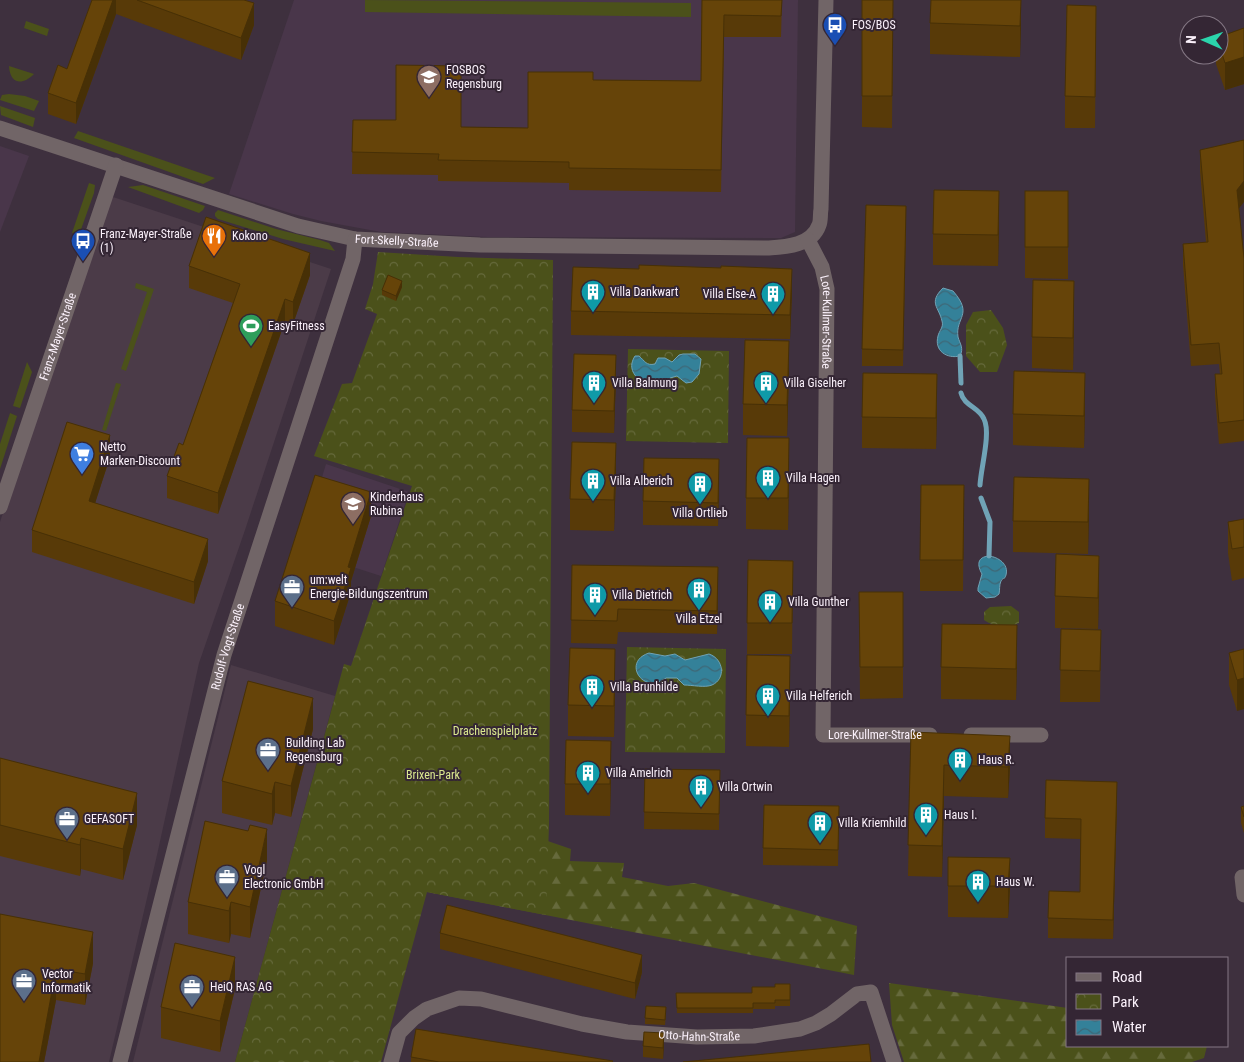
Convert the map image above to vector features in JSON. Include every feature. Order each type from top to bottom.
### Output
[{"type":"street","points":[[808,240],[819,227],[821,209],[826,0]]},
{"type":"street","name":"Fort-Skelly-Straße","points":[[0,128],[298,226],[355,239],[480,245],[769,248],[792,246],[808,240]]},
{"type":"street","name":"Franz-Mayer-Straße","points":[[0,508],[116,165]]},
{"type":"street","name":"Rudolf-Vogt-Straße","points":[[120,1062],[224,655],[353,259],[355,239]]},
{"type":"street","name":"Lore-Kullmer-Straße","points":[[808,240],[822,267],[827,289],[823,734],[1041,735]]},
{"type":"street","points":[[1244,877],[1242,877],[1244,895]]},
{"type":"street","name":"Otto-Hahn-Straße","points":[[391,1062],[399,1033],[414,1018],[426,1009],[459,998],[481,999],[582,1024],[627,1032],[697,1037],[754,1036],[800,1029],[816,1023],[831,1014],[857,994],[871,992],[894,1062]]},
{"type":"shaded area","points":[[294,0],[798,0],[795,232],[781,238],[487,237],[381,232],[293,214],[229,194]]},
{"type":"shaded area","points":[[0,146],[29,156],[0,232]]},
{"type":"shaded area","points":[[110,196],[331,269],[199,663],[109,1062],[0,1062],[0,522]]},
{"type":"shaded area","name":"Kinderhaus Rubina","points":[[326,464],[409,492],[381,576],[300,550]]},
{"type":"shaded area","points":[[231,665],[335,696],[235,1062],[133,1062]]},
{"type":"green space","points":[[365,0],[691,3],[691,17],[365,12]]},
{"type":"green space","points":[[26,21],[49,29],[47,36],[24,28]]},
{"type":"green space","points":[[9,66],[34,74],[30,78],[17,81],[12,77]]},
{"type":"green space","points":[[2,95],[25,96],[39,101],[34,111],[0,100]]},
{"type":"green space","points":[[0,106],[35,118],[33,127],[1,115]]},
{"type":"green space","points":[[78,131],[215,178],[203,184],[74,138]]},
{"type":"green space","points":[[89,183],[95,185],[94,193],[79,235],[72,233]]},
{"type":"green space","points":[[143,185],[205,206],[199,213],[128,187]]},
{"type":"green space","points":[[218,210],[276,229],[329,243],[335,251],[283,239],[218,219],[215,213]]},
{"type":"green space","name":"Brixen-Park","points":[[378,252],[553,260],[549,825],[546,915],[427,892],[381,1062],[235,1062],[344,664],[351,666],[412,486],[314,456],[342,384],[352,383],[377,314],[365,309],[373,284]]},
{"type":"green space","points":[[136,283],[154,289],[126,371],[121,369],[147,292],[135,288]]},
{"type":"green space","points":[[991,310],[1003,328],[1007,345],[997,372],[980,372],[966,356],[966,325],[973,312]]},
{"type":"green space","points":[[628,349],[729,351],[728,443],[626,441]]},
{"type":"green space","points":[[27,362],[32,372],[20,408],[13,406]]},
{"type":"green space","points":[[116,383],[121,384],[106,431],[102,430]]},
{"type":"green space","points":[[10,413],[17,416],[0,469],[0,444]]},
{"type":"green space","points":[[1011,606],[1019,612],[1019,623],[1001,626],[984,620],[984,612],[990,607]]},
{"type":"green space","points":[[627,647],[726,649],[725,753],[625,752]]},
{"type":"green space","points":[[533,836],[571,849],[570,861],[624,863],[622,877],[668,886],[694,883],[857,926],[854,975],[427,892],[360,902]]},
{"type":"green space","points":[[889,983],[1066,1008],[1066,1047],[1207,1047],[1204,1058],[1192,1062],[904,1062],[892,1025]]},
{"type":"water","points":[[943,288],[953,291],[962,306],[963,311],[958,330],[958,337],[962,348],[960,356],[946,355],[938,346],[937,341],[942,323],[935,301]]},
{"type":"water","points":[[695,354],[701,359],[699,374],[692,382],[686,383],[677,376],[670,378],[667,383],[642,382],[632,371],[635,356],[639,356],[646,363],[655,364],[658,358],[665,358],[672,362],[679,355]]},
{"type":"water","points":[[989,556],[1002,562],[1006,571],[1005,577],[1000,583],[999,594],[995,597],[986,598],[978,591],[982,574],[979,562],[982,558]]},
{"type":"water","points":[[649,653],[665,656],[675,654],[685,660],[709,654],[718,660],[720,664],[720,678],[709,686],[684,685],[677,678],[666,678],[650,683],[639,676],[636,670],[637,663],[641,657]]},
{"type":"building","points":[[92,0],[113,0],[76,103],[48,93],[58,65],[67,69]]},
{"type":"building","points":[[137,0],[244,0],[254,3],[241,38]]},
{"type":"building","name":"FOSBOS Regensburg","points":[[702,0],[782,0],[781,16],[724,15],[721,170],[569,168],[569,162],[438,160],[439,154],[352,152],[353,120],[396,120],[396,65],[461,66],[461,127],[528,128],[528,72],[593,72],[593,80],[701,81]]},
{"type":"building","points":[[862,0],[893,0],[892,96],[862,96]]},
{"type":"building","points":[[931,0],[1021,0],[1020,26],[930,23]]},
{"type":"building","points":[[1067,5],[1096,6],[1095,97],[1065,96]]},
{"type":"building","points":[[1244,28],[1244,57],[1229,62],[1229,33]]},
{"type":"building","points":[[1244,140],[1244,181],[1237,190],[1244,258],[1244,420],[1219,423],[1215,374],[1222,374],[1219,343],[1191,345],[1183,244],[1208,242],[1200,150]]},
{"type":"building","points":[[934,190],[999,191],[998,235],[933,234]]},
{"type":"building","points":[[1025,191],[1068,191],[1068,247],[1025,247]]},
{"type":"building","points":[[866,205],[906,206],[903,350],[862,349]]},
{"type":"building","points":[[206,217],[310,253],[293,302],[285,299],[218,493],[167,476],[179,443],[183,445],[240,284],[189,266]]},
{"type":"building","points":[[639,265],[792,269],[790,315],[571,311],[573,267],[639,269]]},
{"type":"building","points":[[388,275],[402,281],[396,296],[382,290]]},
{"type":"building","points":[[1033,280],[1074,281],[1073,338],[1032,337]]},
{"type":"building","points":[[745,340],[789,341],[787,405],[743,404]]},
{"type":"building","name":"Villa Balmung","points":[[574,354],[616,355],[614,411],[572,410]]},
{"type":"building","points":[[1014,371],[1085,373],[1084,416],[1013,414]]},
{"type":"building","points":[[863,373],[937,374],[936,418],[862,417]]},
{"type":"building","points":[[67,422],[110,435],[89,501],[208,539],[194,582],[32,530]]},
{"type":"building","points":[[747,438],[789,438],[788,498],[746,498]]},
{"type":"building","points":[[572,442],[616,443],[614,500],[570,499]]},
{"type":"building","points":[[644,458],[719,459],[718,503],[643,501]]},
{"type":"building","points":[[315,475],[371,492],[348,567],[351,568],[334,621],[275,601]]},
{"type":"building","points":[[1014,477],[1089,479],[1088,522],[1013,521]]},
{"type":"building","points":[[921,485],[964,485],[963,560],[920,560]]},
{"type":"building","points":[[1244,519],[1244,547],[1232,549],[1228,522]]},
{"type":"building","points":[[1056,554],[1099,556],[1098,598],[1055,596]]},
{"type":"building","points":[[748,560],[793,561],[792,623],[747,623]]},
{"type":"building","points":[[572,565],[718,567],[717,611],[618,609],[617,621],[571,620]]},
{"type":"building","points":[[859,592],[903,592],[903,667],[860,667]]},
{"type":"building","points":[[942,624],[1017,625],[1016,669],[941,667]]},
{"type":"building","points":[[1061,629],[1101,630],[1100,671],[1060,670]]},
{"type":"building","points":[[570,648],[615,649],[614,706],[568,705]]},
{"type":"building","points":[[1244,649],[1244,678],[1237,680],[1229,653]]},
{"type":"building","points":[[747,655],[790,656],[789,716],[746,715]]},
{"type":"building","name":"Building Lab Regensburg","points":[[248,681],[313,698],[291,786],[275,782],[272,794],[222,781]]},
{"type":"building","points":[[911,732],[1010,736],[1008,767],[944,765],[942,846],[908,845]]},
{"type":"building","points":[[566,740],[611,741],[610,784],[565,784]]},
{"type":"building","points":[[0,758],[137,793],[123,849],[81,838],[80,845],[0,825]]},
{"type":"building","points":[[645,769],[720,770],[719,814],[644,812]]},
{"type":"building","points":[[1046,780],[1117,782],[1113,920],[1048,918],[1049,891],[1080,892],[1081,819],[1045,818]]},
{"type":"building","points":[[764,805],[839,806],[838,850],[763,848]]},
{"type":"building","points":[[1244,806],[1244,817],[1241,807]]},
{"type":"building","points":[[205,821],[248,831],[250,825],[267,829],[250,907],[231,902],[229,911],[188,902]]},
{"type":"building","points":[[948,857],[1010,858],[1008,886],[948,886]]},
{"type":"building","points":[[447,905],[642,955],[635,983],[440,933]]},
{"type":"building","name":"Vector Informatik","points":[[0,914],[93,932],[85,974],[56,969],[39,1062],[0,1062]]},
{"type":"building","points":[[175,943],[235,957],[220,1021],[161,1007]]},
{"type":"building","points":[[775,984],[790,984],[790,1000],[775,1000],[775,1003],[753,1003],[753,1008],[677,1008],[676,993],[752,993],[752,987],[775,987]]},
{"type":"building","points":[[646,1006],[666,1007],[665,1020],[645,1018]]},
{"type":"building","points":[[416,1029],[613,1061],[439,1062],[411,1057]]},
{"type":"building","points":[[644,1032],[664,1033],[663,1048],[643,1046]]},
{"type":"building","points":[[869,1044],[871,1062],[683,1062]]},
{"type":"waterway","points":[[960,356],[961,383]]},
{"type":"waterway","points":[[961,393],[965,401],[982,415],[986,425],[986,441],[980,485]]},
{"type":"waterway","points":[[981,498],[990,522],[989,556]]},
{"type":"place","name":"FOS/BOS","points":[[835,46]]},
{"type":"place","name":"FOSBOS Regensburg","points":[[429,98]]},
{"type":"place","name":"Kokono","points":[[214,257]]},
{"type":"place","name":"Franz-Mayer-Straße (1)","points":[[83,262]]},
{"type":"place","name":"Villa Dankwart","points":[[593,313]]},
{"type":"place","name":"Villa Else-A","points":[[773,315]]},
{"type":"place","name":"EasyFitness","points":[[251,347]]},
{"type":"place","name":"Villa Balmung","points":[[594,404]]},
{"type":"place","name":"Villa Giselher","points":[[766,404]]},
{"type":"place","name":"Netto Marken-Discount","points":[[82,475]]},
{"type":"place","name":"Villa Hagen","points":[[768,499]]},
{"type":"place","name":"Villa Alberich","points":[[593,502]]},
{"type":"place","name":"Villa Ortlieb","points":[[700,505]]},
{"type":"place","name":"Kinderhaus Rubina","points":[[353,525]]},
{"type":"place","name":"um:welt Energie-Bildungszentrum","points":[[292,608]]},
{"type":"place","name":"Villa Etzel","points":[[699,611]]},
{"type":"place","name":"Villa Dietrich","points":[[595,616]]},
{"type":"place","name":"Villa Gunther","points":[[770,623]]},
{"type":"place","name":"Villa Brunhilde","points":[[592,708]]},
{"type":"place","name":"Villa Helferich","points":[[768,717]]},
{"type":"place","name":"Building Lab Regensburg","points":[[268,771]]},
{"type":"place","name":"Haus R.","points":[[960,781]]},
{"type":"place","name":"Villa Amelrich","points":[[588,794]]},
{"type":"place","name":"Villa Ortwin","points":[[701,808]]},
{"type":"place","name":"Haus I.","points":[[926,836]]},
{"type":"place","name":"GEFASOFT","points":[[67,840]]},
{"type":"place","name":"Villa Kriemhild","points":[[820,844]]},
{"type":"place","name":"Vogl Electronic GmbH","points":[[227,898]]},
{"type":"place","name":"Haus W.","points":[[978,903]]},
{"type":"place","name":"Vector Informatik","points":[[24,1002]]},
{"type":"place","name":"HeiQ RAS AG","points":[[192,1008]]},
{"type":"park label","name":"Drachenspielplatz","points":[[495,731]]}]
